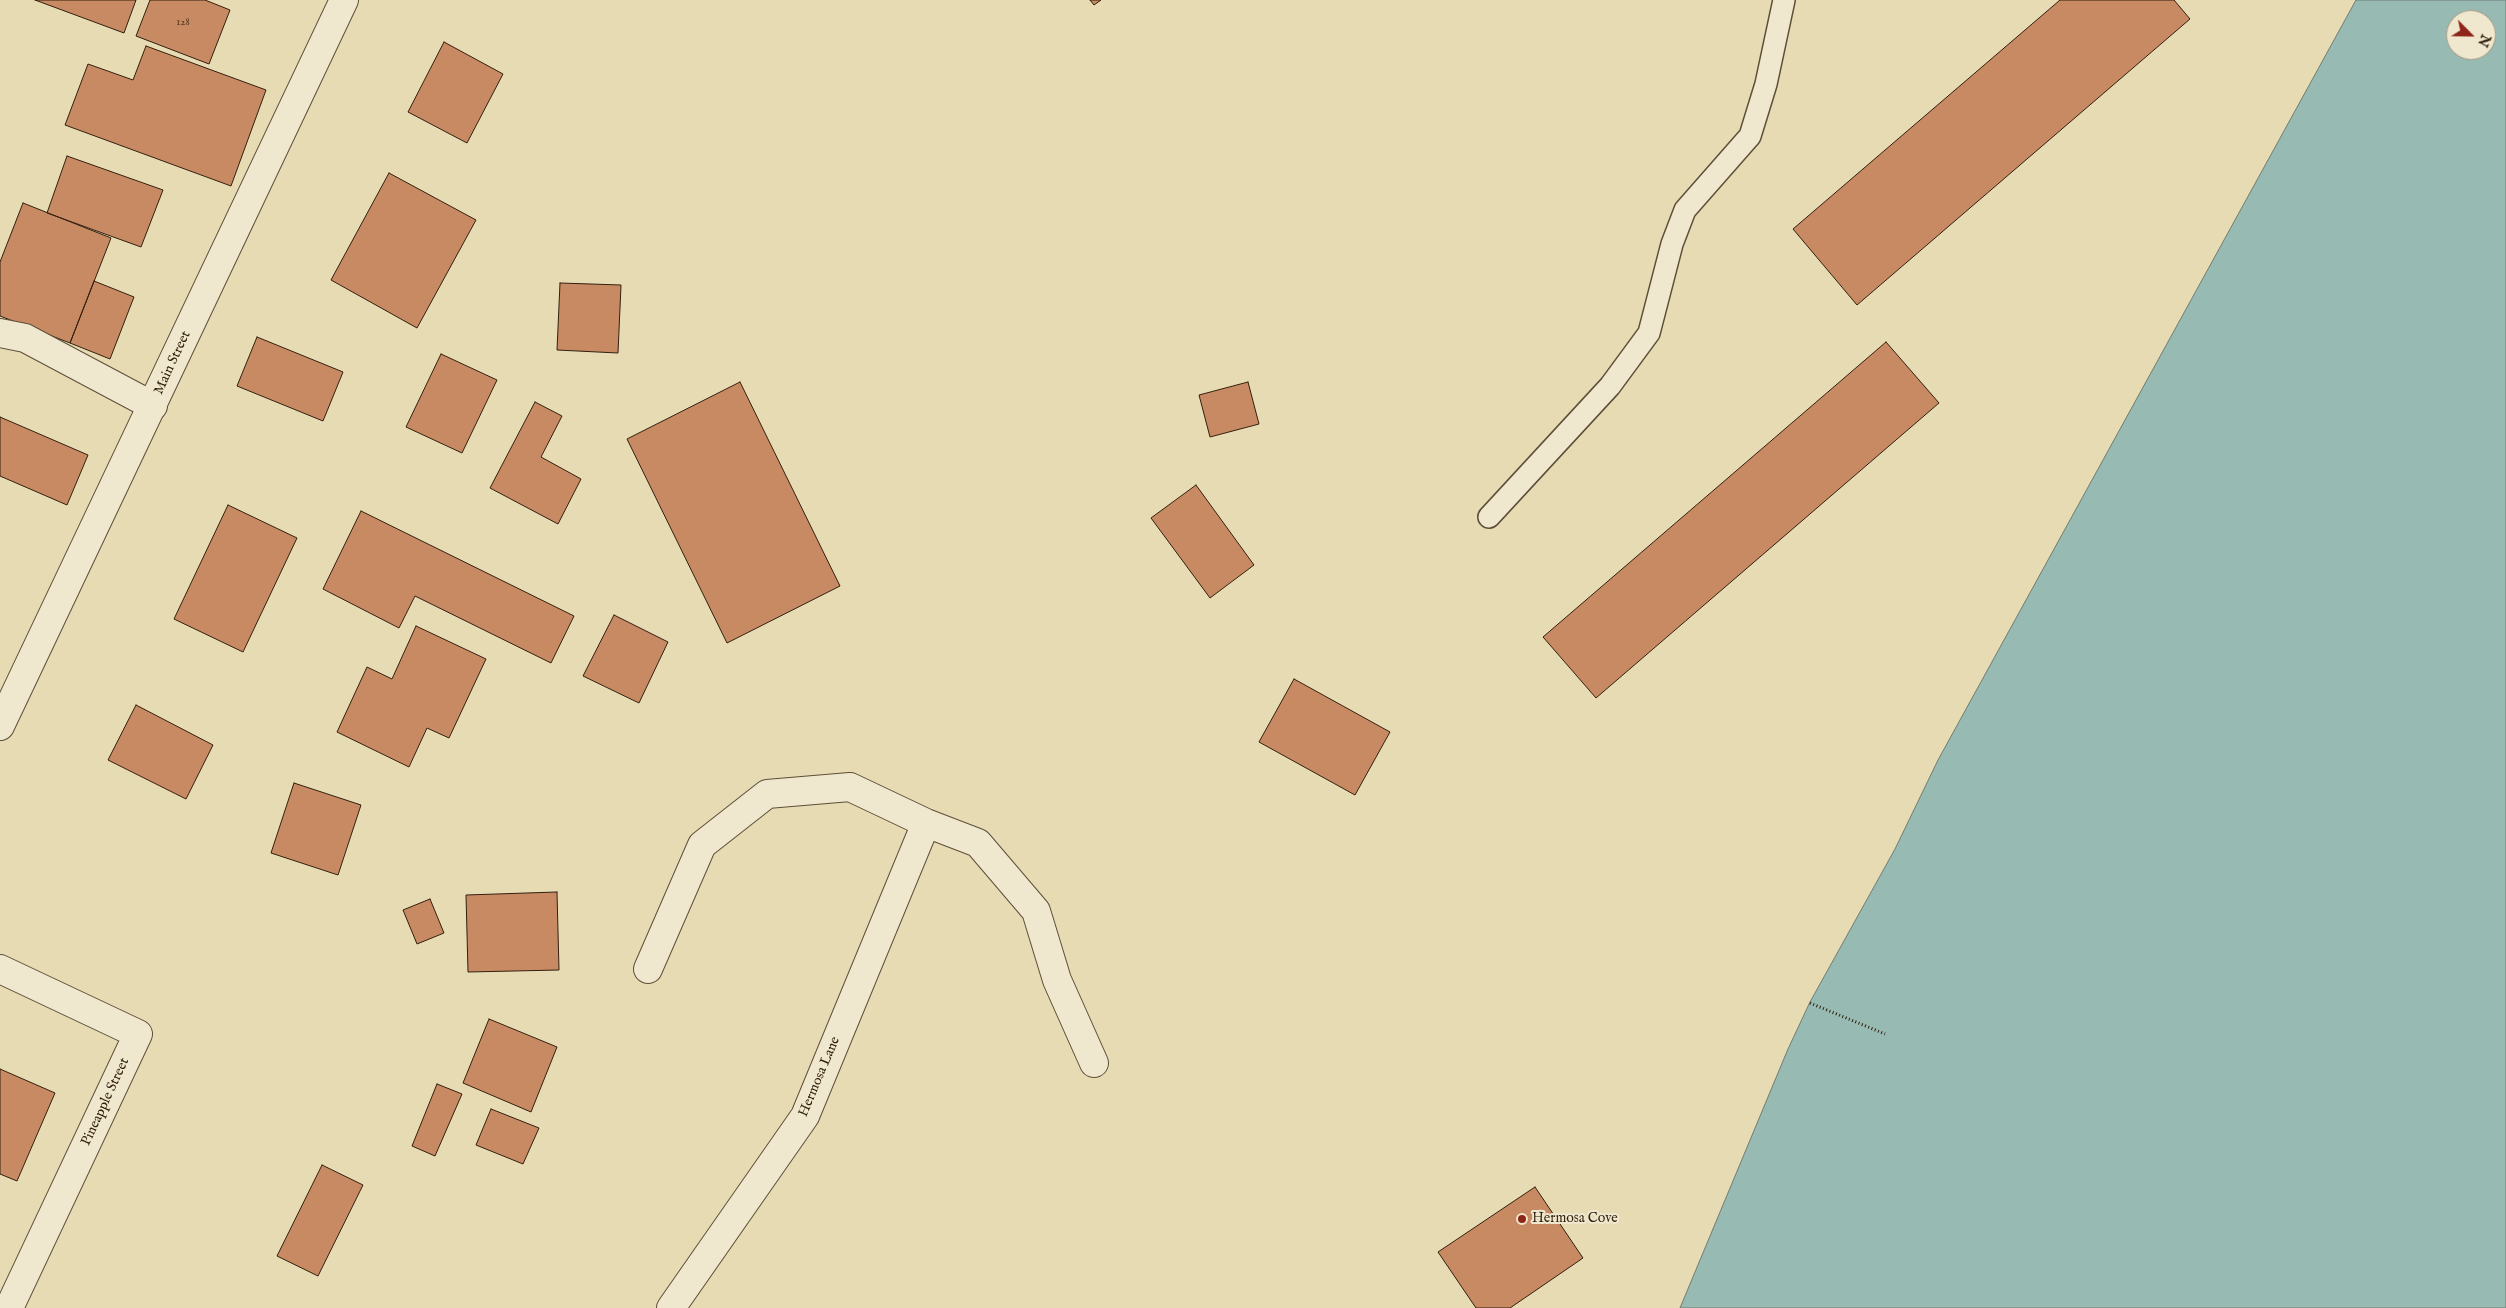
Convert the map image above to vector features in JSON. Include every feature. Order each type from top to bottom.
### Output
[{"type":"street","name":"Main Street","points":[[0,726],[344,0]]},
{"type":"street","points":[[0,333],[25,338],[153,406]]},
{"type":"street","points":[[648,969],[702,845],[767,794],[850,787],[926,822],[978,843],[1036,911],[1057,980],[1094,1063]]},
{"type":"street","name":"Hermosa Lane","points":[[671,1308],[805,1116],[926,822]]},
{"type":"street","name":"Pineapple Street","points":[[0,970],[138,1034],[9,1308]]},
{"type":"lane","points":[[1489,517],[1610,386],[1649,333],[1672,244],[1685,210],[1750,136],[1766,84],[1784,0]]},
{"type":"path","points":[[1810,1002],[1885,1034]]},
{"type":"water","points":[[2356,0],[2506,0],[2506,1308],[1680,1308],[1788,1049],[1810,1002],[1895,849],[1938,760]]},
{"type":"building","points":[[35,0],[136,0],[124,33]]},
{"type":"building","points":[[150,0],[205,0],[230,10],[209,64],[136,36]]},
{"type":"building","points":[[1090,0],[1101,0],[1094,5]]},
{"type":"building","points":[[2060,0],[2174,0],[2190,19],[1857,305],[1793,229]]},
{"type":"building","points":[[444,42],[503,74],[467,143],[408,112]]},
{"type":"building","points":[[146,46],[266,90],[231,186],[65,125],[88,64],[133,80]]},
{"type":"building","points":[[67,156],[163,190],[141,247],[47,213]]},
{"type":"building","points":[[389,173],[476,220],[417,328],[331,280]]},
{"type":"building","points":[[23,203],[111,238],[70,343],[0,316],[0,262]]},
{"type":"building","points":[[94,281],[134,297],[110,359],[70,343]]},
{"type":"building","points":[[560,283],[621,285],[618,353],[557,350]]},
{"type":"building","points":[[257,337],[343,372],[323,421],[237,386]]},
{"type":"building","points":[[1886,342],[1939,403],[1596,698],[1543,637]]},
{"type":"building","points":[[441,354],[497,380],[462,453],[406,427]]},
{"type":"building","points":[[740,382],[840,586],[727,643],[627,439]]},
{"type":"building","points":[[1248,382],[1259,424],[1210,437],[1199,395]]},
{"type":"building","points":[[535,402],[562,416],[541,457],[581,479],[558,524],[490,488]]},
{"type":"building","points":[[0,417],[88,455],[67,505],[0,476]]},
{"type":"building","points":[[1196,485],[1254,565],[1210,598],[1151,518]]},
{"type":"building","points":[[228,505],[297,538],[243,652],[174,619]]},
{"type":"building","points":[[361,511],[574,616],[551,663],[415,596],[399,628],[323,589]]},
{"type":"building","points":[[614,615],[668,642],[639,703],[583,676]]},
{"type":"building","points":[[416,626],[486,659],[449,738],[427,728],[409,767],[337,732],[367,667],[392,679]]},
{"type":"building","points":[[1294,679],[1390,732],[1355,795],[1259,742]]},
{"type":"building","points":[[136,705],[213,745],[186,799],[108,760]]},
{"type":"building","points":[[294,783],[361,805],[338,875],[271,853]]},
{"type":"building","points":[[557,892],[559,970],[468,972],[466,895]]},
{"type":"building","points":[[430,899],[444,933],[417,944],[403,910]]},
{"type":"building","points":[[489,1019],[557,1047],[531,1112],[463,1083]]},
{"type":"building","points":[[0,1069],[55,1093],[17,1181],[0,1174]]},
{"type":"building","points":[[437,1084],[462,1094],[435,1156],[412,1146]]},
{"type":"building","points":[[491,1109],[539,1128],[523,1164],[476,1145]]},
{"type":"building","points":[[322,1165],[363,1185],[318,1276],[277,1256]]},
{"type":"building","name":"Hermosa Cove","points":[[1535,1187],[1583,1258],[1510,1308],[1476,1308],[1438,1252]]},
{"type":"place","name":"Hermosa Cove","points":[[1522,1219]]}]
